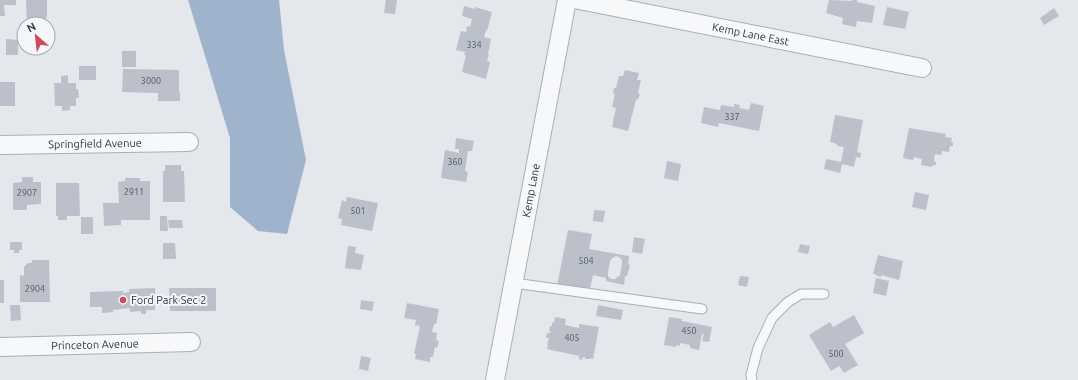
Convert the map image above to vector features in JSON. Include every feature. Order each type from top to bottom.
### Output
[{"type":"street","name":"Kemp Lane","points":[[495,380],[567,0]]},
{"type":"street","name":"Kemp Lane East","points":[[579,0],[922,68]]},
{"type":"street","name":"Springfield Avenue","points":[[0,145],[189,142]]},
{"type":"street","name":"Princeton Avenue","points":[[0,347],[191,342]]},
{"type":"lane","points":[[514,283],[702,309]]},
{"type":"lane","points":[[752,380],[751,375],[758,348],[772,318],[788,302],[801,294],[824,294]]},
{"type":"water","points":[[188,0],[279,0],[284,50],[306,160],[287,234],[258,231],[230,207],[230,138]]},
{"type":"building","points":[[0,0],[16,0],[16,5],[4,5],[5,16],[0,16]]},
{"type":"building","points":[[26,0],[47,0],[47,16],[27,16]]},
{"type":"building","points":[[386,0],[397,0],[395,14],[384,13]]},
{"type":"building","points":[[829,0],[857,0],[857,2],[875,6],[872,23],[857,21],[856,27],[842,24],[843,18],[826,13]]},
{"type":"building","points":[[464,6],[475,9],[475,7],[492,12],[484,37],[491,39],[487,61],[490,62],[486,79],[462,72],[466,55],[464,55],[465,52],[456,50],[461,31],[466,32],[467,26],[470,27],[472,19],[462,16]]},
{"type":"building","points":[[887,7],[909,12],[905,29],[883,25]]},
{"type":"building","points":[[1054,8],[1059,16],[1044,25],[1040,18]]},
{"type":"building","points":[[6,39],[16,40],[16,55],[6,55]]},
{"type":"building","points":[[122,51],[136,51],[136,67],[122,67]]},
{"type":"building","points":[[79,66],[96,66],[96,80],[79,80]]},
{"type":"building","points":[[123,69],[179,70],[180,101],[158,101],[158,93],[122,92]]},
{"type":"building","points":[[625,70],[639,73],[637,80],[641,80],[638,93],[640,95],[636,100],[628,131],[612,127],[616,108],[612,107],[615,94],[613,94],[614,88],[616,88],[619,76],[623,76]]},
{"type":"building","points":[[68,75],[68,83],[76,83],[79,98],[76,98],[76,106],[70,106],[70,110],[62,111],[62,106],[55,106],[54,83],[61,83],[61,76]]},
{"type":"building","points":[[0,82],[15,82],[15,106],[0,106]]},
{"type":"building","points":[[751,103],[764,106],[759,131],[719,123],[718,127],[701,123],[704,107],[720,110],[721,105],[734,107],[734,104],[740,105],[739,108],[749,110]]},
{"type":"building","points":[[835,115],[863,120],[857,152],[861,153],[860,158],[856,157],[854,167],[842,164],[840,173],[824,169],[826,159],[841,162],[844,147],[837,146],[837,144],[830,142]]},
{"type":"building","points":[[909,128],[946,134],[945,137],[952,138],[951,142],[953,143],[953,146],[950,146],[949,152],[942,151],[941,155],[935,154],[934,161],[936,162],[936,165],[933,165],[932,167],[921,165],[922,159],[914,157],[913,160],[903,158]]},
{"type":"building","points":[[456,138],[474,141],[472,151],[468,151],[465,171],[468,172],[466,182],[441,178],[445,150],[459,153],[459,149],[455,149]]},
{"type":"building","points":[[667,161],[681,164],[678,181],[664,178]]},
{"type":"building","points":[[165,165],[181,165],[181,171],[184,171],[185,202],[163,202],[163,171],[165,171]]},
{"type":"building","points":[[22,177],[33,177],[33,182],[41,182],[41,204],[27,205],[27,210],[13,210],[13,183],[22,182]]},
{"type":"building","points":[[125,178],[140,178],[140,181],[150,181],[150,220],[121,220],[121,225],[104,226],[103,203],[119,203],[118,182],[125,181]]},
{"type":"building","points":[[56,183],[79,183],[80,216],[67,216],[67,220],[58,220],[58,216],[56,216]]},
{"type":"building","points":[[915,192],[929,195],[926,210],[912,207]]},
{"type":"building","points":[[347,197],[378,203],[372,231],[341,225],[342,219],[338,218],[342,200],[346,202]]},
{"type":"building","points":[[594,210],[605,211],[603,222],[593,221]]},
{"type":"building","points":[[160,216],[167,216],[168,231],[160,231]]},
{"type":"building","points":[[81,217],[93,217],[93,234],[81,234]]},
{"type":"building","points":[[168,220],[182,220],[183,228],[169,228]]},
{"type":"building","points":[[568,230],[592,234],[589,249],[629,256],[628,264],[630,265],[627,276],[625,276],[624,285],[606,281],[606,278],[593,275],[589,293],[557,286]],"holes":[[[616,256],[622,260],[620,275],[615,279],[611,279],[608,276],[610,261]]]},
{"type":"building","points":[[634,237],[645,239],[642,254],[632,252]]},
{"type":"building","points":[[10,242],[22,242],[22,250],[19,250],[19,253],[14,253],[14,250],[10,250]]},
{"type":"building","points":[[163,243],[175,243],[176,259],[163,259]]},
{"type":"building","points":[[800,244],[810,246],[808,254],[798,252]]},
{"type":"building","points":[[348,246],[356,247],[355,253],[364,255],[361,270],[345,268]]},
{"type":"building","points":[[878,255],[903,261],[899,280],[873,274]]},
{"type":"building","points":[[32,260],[49,260],[50,302],[20,302],[20,275],[24,276],[24,267],[28,263],[32,263]]},
{"type":"building","points":[[740,276],[749,277],[747,287],[738,285]]},
{"type":"building","points":[[876,278],[889,281],[886,296],[873,293]]},
{"type":"building","points":[[0,280],[4,280],[4,303],[0,303]]},
{"type":"building","name":"Ford Park Sec 2","points":[[155,288],[155,310],[146,310],[146,314],[141,314],[141,311],[130,312],[130,308],[102,313],[102,307],[90,307],[90,292],[123,291],[123,293],[129,292],[129,289]]},
{"type":"building","points":[[169,288],[216,288],[216,311],[170,311]]},
{"type":"building","points":[[361,300],[374,302],[372,311],[360,309]]},
{"type":"building","points":[[407,303],[439,309],[436,324],[434,324],[432,332],[437,333],[436,340],[439,341],[437,348],[435,347],[433,357],[430,357],[430,362],[415,359],[416,354],[414,354],[420,326],[415,325],[416,320],[404,318]]},
{"type":"building","points":[[10,305],[20,305],[21,320],[11,321]]},
{"type":"building","points":[[598,305],[623,310],[621,320],[596,316]]},
{"type":"building","points":[[854,315],[864,333],[845,344],[858,365],[844,373],[839,366],[831,371],[809,335],[830,322],[833,327]]},
{"type":"building","points":[[555,317],[566,319],[565,325],[579,328],[579,324],[599,327],[593,359],[585,359],[585,357],[583,357],[582,360],[579,359],[579,356],[547,349],[549,338],[546,338],[547,333],[550,333],[551,331],[549,331],[550,326],[552,326],[552,322],[554,323]]},
{"type":"building","points":[[669,317],[712,327],[709,342],[702,341],[704,334],[702,334],[699,350],[690,348],[690,345],[680,343],[680,346],[676,345],[676,347],[664,345]]},
{"type":"building","points":[[361,356],[371,358],[368,371],[359,369]]},
{"type":"place","name":"Ford Park Sec 2","points":[[123,300]]}]
